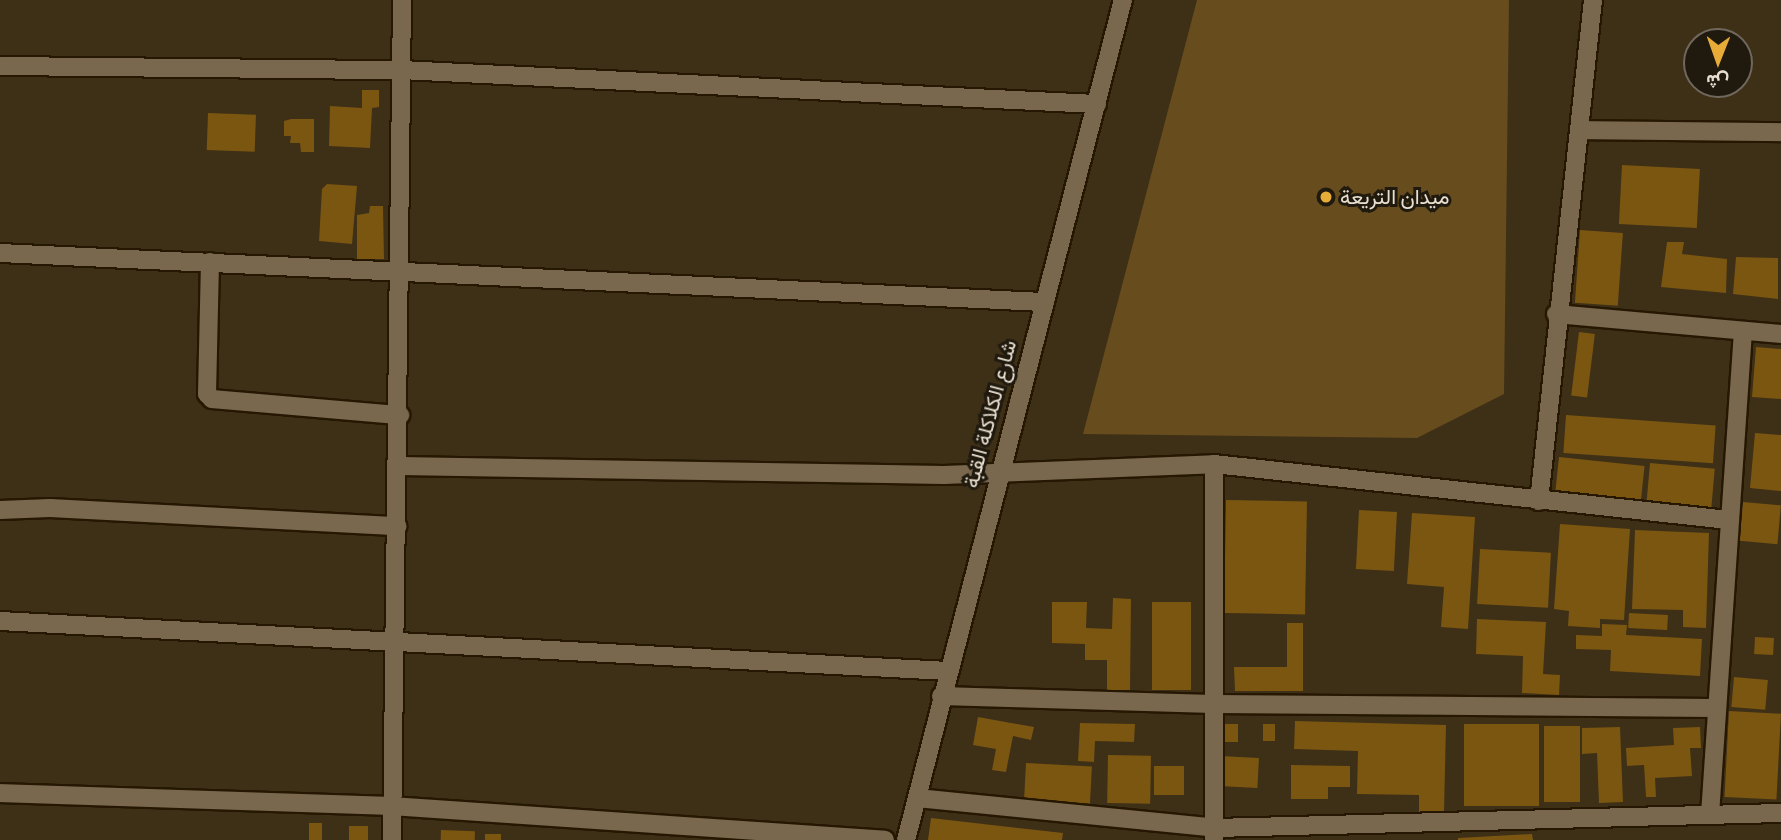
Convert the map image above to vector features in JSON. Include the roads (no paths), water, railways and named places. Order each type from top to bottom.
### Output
[{"type":"street","points":[[392,840],[394,643],[401,415],[402,0]]},
{"type":"street","name":"شارع الكلاكلة القبة","points":[[906,840],[998,473],[1123,0]]},
{"type":"street","points":[[1539,501],[1556,314],[1593,0]]},
{"type":"street","points":[[0,66],[401,70],[1097,104]]},
{"type":"street","points":[[1579,130],[1781,132]]},
{"type":"street","points":[[0,253],[1044,302]]},
{"type":"street","points":[[210,262],[207,394],[212,399],[401,415]]},
{"type":"street","points":[[1556,314],[1781,334]]},
{"type":"street","points":[[1710,815],[1715,708],[1743,332]]},
{"type":"street","points":[[399,466],[998,473],[1214,464],[1729,520]]},
{"type":"street","points":[[1214,464],[1214,834]]},
{"type":"street","points":[[0,510],[50,509],[398,526]]},
{"type":"street","points":[[0,621],[948,671]]},
{"type":"street","points":[[941,696],[1213,704],[1715,708]]},
{"type":"street","points":[[0,793],[391,806],[885,840]]},
{"type":"street","points":[[917,797],[1214,834],[1781,813]]},
{"type":"place","name":"ميدان التريعة","points":[[1326,197]]}]
